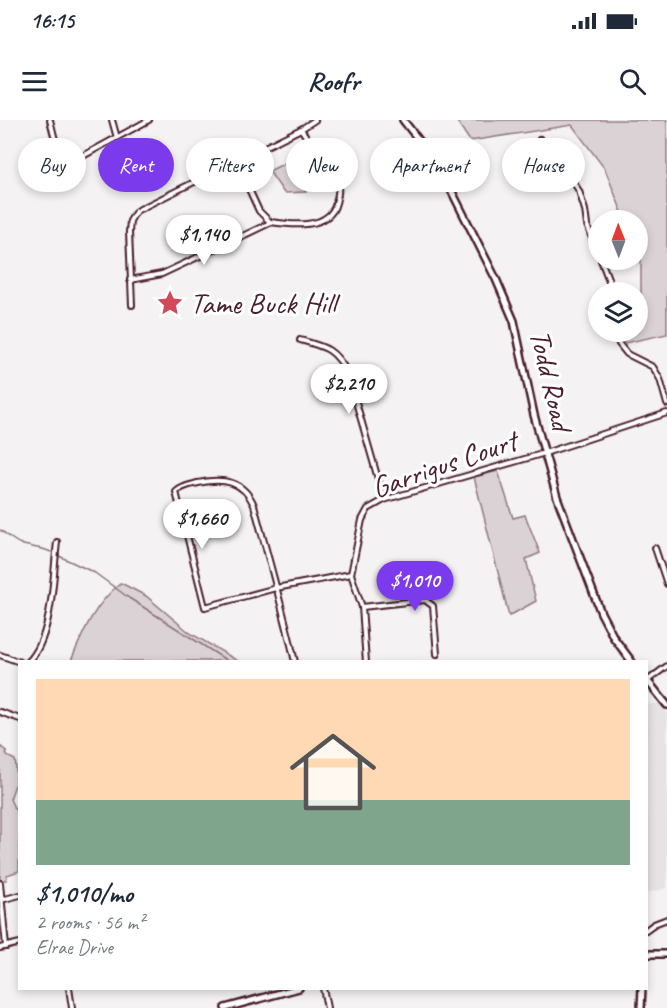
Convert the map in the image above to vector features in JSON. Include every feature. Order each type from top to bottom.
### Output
[{"type":"street","points":[[50,120],[61,151],[69,156],[83,156],[98,148]]},
{"type":"street","points":[[112,120],[117,138],[149,120]]},
{"type":"street","points":[[274,142],[315,120]]},
{"type":"street","name":"Todd Road","points":[[403,120],[439,166],[496,279],[514,321],[534,415],[557,497],[600,613],[614,638],[630,660]]},
{"type":"street","points":[[130,280],[162,274],[270,222],[310,224],[326,219],[334,209],[339,191],[336,181],[301,129]]},
{"type":"street","points":[[132,305],[130,221],[136,211],[186,186]]},
{"type":"street","points":[[250,192],[259,211],[270,222]]},
{"type":"street","points":[[579,192],[588,228]]},
{"type":"street","points":[[300,340],[327,347],[340,357],[348,374],[384,500]]},
{"type":"street","points":[[618,342],[627,354],[653,367],[660,378],[667,404]]},
{"type":"street","name":"Garrigus Court","points":[[366,660],[362,607],[351,574],[362,520],[368,509],[384,500],[545,453],[667,413]]},
{"type":"street","points":[[294,660],[276,588],[254,505],[249,494],[242,487],[228,482],[210,481],[180,488],[177,492],[205,607],[276,588],[351,574]]},
{"type":"street","points":[[30,660],[35,655],[43,637],[57,542]]},
{"type":"street","points":[[655,548],[667,584]]},
{"type":"street","points":[[362,607],[425,600],[430,602],[433,606],[436,654]]},
{"type":"street","points":[[0,655],[18,661]]},
{"type":"street","points":[[648,680],[667,666]]},
{"type":"street","points":[[648,682],[667,705]]},
{"type":"street","points":[[0,712],[18,718]]},
{"type":"street","points":[[0,883],[6,947]]},
{"type":"street","points":[[1,900],[18,896]]},
{"type":"street","points":[[648,928],[667,919]]},
{"type":"street","points":[[0,948],[18,944]]},
{"type":"street","points":[[648,954],[667,954]]},
{"type":"street","points":[[69,990],[72,1008]]},
{"type":"street","points":[[225,1008],[292,990]]},
{"type":"street","points":[[323,990],[327,1008]]},
{"type":"street","points":[[641,1008],[642,990]]},
{"type":"shaded area","points":[[456,120],[667,120],[667,334],[648,338],[648,282],[641,282],[641,270],[648,270],[648,210],[621,210],[605,169],[585,142],[585,138],[582,138],[572,125],[489,138],[468,138]]},
{"type":"shaded area","points":[[286,162],[286,192],[306,192],[284,193],[274,178],[274,168]]},
{"type":"shaded area","points":[[498,471],[513,518],[525,515],[540,553],[526,559],[536,601],[509,616],[474,477]]},
{"type":"shaded area","points":[[121,583],[146,596],[190,633],[236,660],[71,660],[85,629],[97,609]]},
{"type":"shaded area","points":[[661,703],[667,712],[667,888],[648,893],[648,705]]},
{"type":"shaded area","points":[[0,746],[6,751],[7,756],[15,760],[16,780],[10,799],[15,810],[18,811],[18,871],[7,875],[6,880],[0,880]]},
{"type":"waterway","points":[[0,530],[21,544],[51,552]]},
{"type":"waterway","points":[[59,556],[95,573],[129,598],[226,660]]},
{"type":"place","name":"Tame Buck Hill","points":[[170,303]]}]
